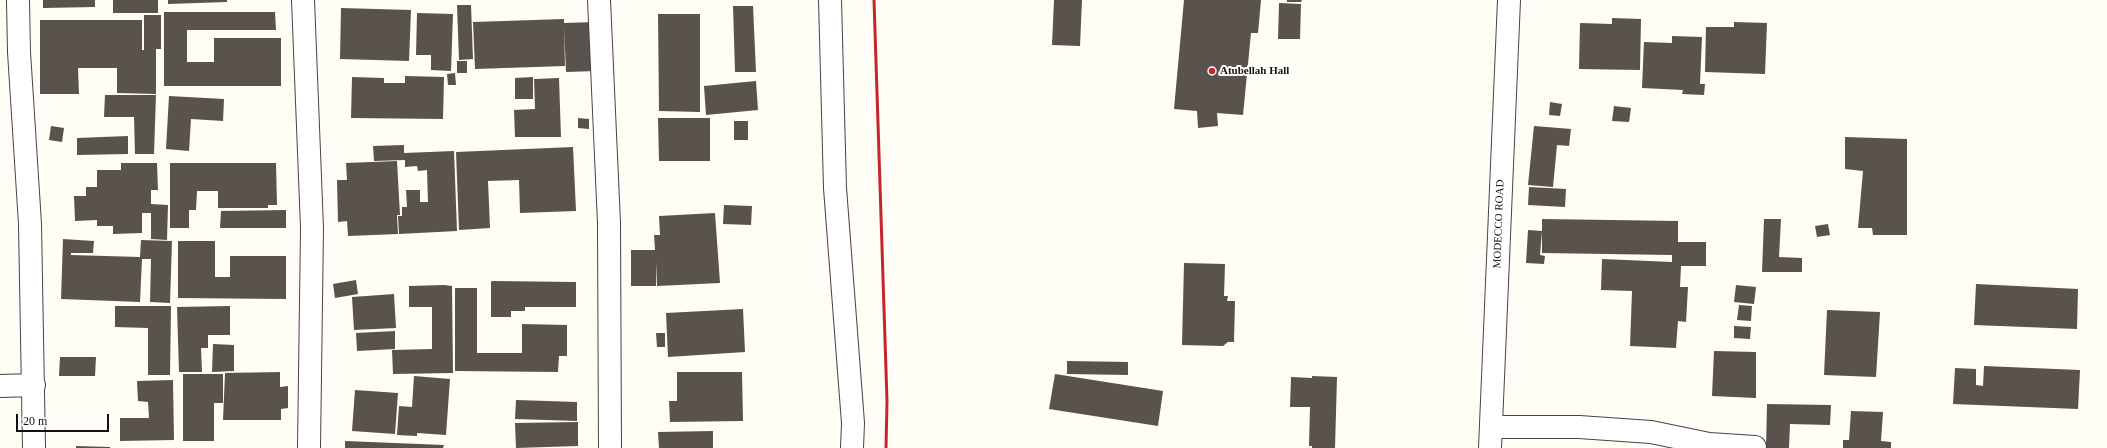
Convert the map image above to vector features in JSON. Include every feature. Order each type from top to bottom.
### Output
[{"type":"street","points":[[18,0],[19,52],[30,224],[34,448]]},
{"type":"street","points":[[302,0],[312,228],[309,448]]},
{"type":"street","points":[[599,0],[609,223],[610,448]]},
{"type":"street","points":[[830,0],[835,188],[853,422],[852,448]]},
{"type":"street","name":"MODECCO ROAD","points":[[1490,438],[1509,0]]},
{"type":"street","points":[[0,386],[34,385]]},
{"type":"street","points":[[1490,438],[1586,427],[1651,432],[1710,444],[1755,447]]},
{"type":"building","points":[[43,0],[95,0],[95,7],[43,8]]},
{"type":"building","points":[[113,0],[158,0],[158,13],[113,13]]},
{"type":"building","points":[[168,0],[227,0],[227,2],[168,4]]},
{"type":"building","points":[[1054,0],[1082,0],[1080,46],[1052,45]]},
{"type":"building","name":"Atubellah Hall","points":[[1184,0],[1261,0],[1258,33],[1251,33],[1243,115],[1217,113],[1218,126],[1198,128],[1197,111],[1174,109]]},
{"type":"building","points":[[1287,0],[1302,0],[1301,2],[1287,2]]},
{"type":"building","points":[[1279,3],[1301,4],[1300,39],[1278,39]]},
{"type":"building","points":[[457,5],[471,5],[473,59],[459,60]]},
{"type":"building","points":[[733,6],[753,6],[756,72],[735,72]]},
{"type":"building","points":[[341,8],[411,10],[409,61],[340,59]]},
{"type":"building","points":[[164,12],[275,12],[276,30],[187,30],[187,62],[214,62],[214,38],[281,38],[281,86],[164,86]]},
{"type":"building","points":[[417,13],[453,14],[451,71],[431,70],[431,55],[416,55]]},
{"type":"building","points":[[658,14],[700,14],[700,112],[659,111]]},
{"type":"building","points":[[144,15],[161,15],[161,49],[156,49],[156,94],[117,93],[117,68],[78,68],[79,94],[40,94],[40,20],[142,20],[142,50],[144,50]]},
{"type":"building","points":[[1612,18],[1641,19],[1640,70],[1579,69],[1580,23],[1612,24]]},
{"type":"building","points":[[564,19],[564,23],[595,22],[597,71],[566,72],[564,26],[565,66],[475,69],[473,22]]},
{"type":"building","points":[[1734,22],[1767,23],[1765,74],[1705,72],[1706,27],[1734,27]]},
{"type":"building","points":[[1672,36],[1702,37],[1700,84],[1705,84],[1704,95],[1682,94],[1683,90],[1642,88],[1644,42],[1672,43]]},
{"type":"building","points":[[457,61],[467,61],[467,73],[457,73]]},
{"type":"building","points":[[455,73],[456,85],[448,85],[447,74]]},
{"type":"building","points":[[405,76],[444,77],[443,119],[351,118],[352,77],[384,78],[384,83],[405,83]]},
{"type":"building","points":[[533,77],[533,99],[515,99],[515,78]]},
{"type":"building","points":[[559,78],[561,137],[515,137],[514,110],[535,109],[534,79]]},
{"type":"building","points":[[756,81],[758,110],[706,115],[704,86]]},
{"type":"building","points":[[105,95],[156,95],[154,154],[135,154],[134,117],[104,117]]},
{"type":"building","points":[[169,96],[224,99],[223,121],[191,119],[189,151],[166,149]]},
{"type":"building","points":[[1550,102],[1562,104],[1560,116],[1549,115]]},
{"type":"building","points":[[1614,106],[1631,108],[1629,122],[1612,121]]},
{"type":"building","points":[[578,118],[589,119],[589,129],[578,128]]},
{"type":"building","points":[[658,118],[710,118],[710,161],[659,161]]},
{"type":"building","points":[[734,121],[748,121],[748,140],[734,140]]},
{"type":"building","points":[[51,126],[64,128],[62,142],[49,140]]},
{"type":"building","points":[[1534,126],[1571,129],[1569,146],[1557,145],[1553,187],[1528,185]]},
{"type":"building","points":[[128,136],[128,154],[77,155],[77,138]]},
{"type":"building","points":[[1845,137],[1907,139],[1907,235],[1873,235],[1872,228],[1858,228],[1863,171],[1845,169]]},
{"type":"building","points":[[404,145],[404,153],[454,151],[457,231],[399,234],[398,216],[402,216],[402,207],[407,207],[406,190],[420,190],[420,202],[428,202],[427,170],[418,171],[417,166],[405,167],[405,160],[374,161],[373,146]]},
{"type":"building","points":[[573,147],[576,211],[520,213],[519,180],[488,181],[490,228],[459,230],[456,152]]},
{"type":"building","points":[[397,161],[400,215],[397,215],[398,234],[348,236],[347,221],[338,222],[337,180],[347,180],[346,163]]},
{"type":"building","points":[[121,163],[157,163],[158,190],[151,190],[151,204],[168,205],[167,240],[151,239],[151,213],[142,213],[142,233],[113,234],[113,226],[97,226],[97,220],[75,221],[74,196],[86,196],[86,187],[97,187],[97,170],[121,170]]},
{"type":"building","points":[[170,163],[276,163],[277,205],[268,205],[268,208],[218,208],[218,191],[197,191],[196,210],[189,210],[189,228],[170,228]]},
{"type":"building","points":[[1529,187],[1566,189],[1565,207],[1528,205]]},
{"type":"building","points":[[724,205],[752,206],[751,225],[723,224]]},
{"type":"building","points":[[286,210],[286,228],[220,228],[221,211]]},
{"type":"building","points":[[715,213],[720,283],[657,286],[656,262],[656,286],[631,286],[631,250],[655,250],[654,235],[660,235],[659,216]]},
{"type":"building","points":[[1542,219],[1678,221],[1678,242],[1706,242],[1706,266],[1681,266],[1680,287],[1688,287],[1686,322],[1678,321],[1676,348],[1630,346],[1632,291],[1601,290],[1602,259],[1672,262],[1672,255],[1542,253]]},
{"type":"building","points":[[1764,219],[1781,219],[1779,257],[1802,258],[1802,272],[1762,272]]},
{"type":"building","points":[[1828,224],[1830,235],[1817,237],[1815,226]]},
{"type":"building","points":[[1528,230],[1542,231],[1540,255],[1545,256],[1544,264],[1526,263]]},
{"type":"building","points":[[63,239],[94,241],[93,253],[71,253],[71,255],[140,257],[141,240],[172,241],[170,303],[150,302],[151,259],[142,259],[140,302],[61,299]]},
{"type":"building","points":[[178,241],[215,241],[215,277],[230,277],[230,256],[286,256],[286,299],[178,298]]},
{"type":"building","points":[[1184,263],[1225,264],[1224,296],[1228,296],[1227,301],[1235,301],[1234,342],[1228,342],[1223,346],[1182,345]]},
{"type":"building","points":[[356,280],[358,294],[335,298],[333,284]]},
{"type":"building","points":[[492,281],[576,282],[576,307],[525,307],[525,311],[511,311],[511,317],[491,317]]},
{"type":"building","points":[[1976,284],[2078,289],[2077,329],[1974,325]]},
{"type":"building","points":[[1736,285],[1756,287],[1754,304],[1734,302]]},
{"type":"building","points":[[409,286],[452,286],[453,373],[393,374],[392,350],[432,349],[432,307],[409,307]]},
{"type":"building","points":[[455,288],[477,288],[477,353],[522,353],[522,324],[567,325],[567,356],[559,356],[558,372],[455,371]]},
{"type":"building","points":[[394,294],[396,328],[354,330],[352,297]]},
{"type":"building","points":[[1739,305],[1752,306],[1751,321],[1737,320]]},
{"type":"building","points":[[115,306],[171,306],[170,375],[148,375],[148,328],[115,327]]},
{"type":"building","points":[[230,306],[230,335],[208,335],[208,348],[201,348],[202,372],[179,372],[177,307]]},
{"type":"building","points":[[743,309],[745,352],[668,357],[666,313]]},
{"type":"building","points":[[1827,310],[1880,312],[1876,377],[1824,375]]},
{"type":"building","points":[[1734,326],[1751,327],[1750,339],[1734,338]]},
{"type":"building","points":[[395,331],[395,349],[357,351],[356,333]]},
{"type":"building","points":[[656,333],[665,333],[665,347],[657,347]]},
{"type":"building","points":[[213,344],[234,345],[234,371],[212,372]]},
{"type":"building","points":[[1714,351],[1756,352],[1756,398],[1712,396]]},
{"type":"building","points":[[60,357],[96,357],[95,376],[59,376]]},
{"type":"building","points":[[1067,361],[1128,362],[1128,375],[1067,374]]},
{"type":"building","points":[[1984,366],[2080,370],[2078,409],[1953,404],[1955,368],[1976,369],[1976,385],[1983,386]]},
{"type":"building","points":[[280,372],[280,387],[288,386],[288,408],[281,409],[281,420],[223,420],[225,373]]},
{"type":"building","points":[[677,372],[742,372],[743,421],[670,422],[669,401],[677,401]]},
{"type":"building","points":[[183,374],[223,374],[223,403],[214,403],[214,441],[183,441]]},
{"type":"building","points":[[1055,374],[1163,391],[1158,426],[1049,409]]},
{"type":"building","points":[[414,376],[450,379],[446,435],[417,433],[417,436],[397,435],[399,406],[412,407]]},
{"type":"building","points":[[1312,376],[1337,377],[1335,448],[1312,448],[1312,446],[1309,446],[1310,407],[1290,407],[1291,377],[1312,378]]},
{"type":"building","points":[[173,380],[174,440],[120,441],[120,418],[149,418],[148,402],[138,401],[137,381]]},
{"type":"building","points":[[355,390],[398,393],[395,434],[352,431]]},
{"type":"building","points":[[516,400],[577,402],[577,421],[515,419]]},
{"type":"building","points":[[1767,404],[1831,405],[1830,425],[1790,424],[1789,448],[1766,448]]},
{"type":"building","points":[[1851,411],[1883,412],[1881,441],[1891,442],[1891,448],[1843,448],[1843,440],[1849,440]]},
{"type":"building","points":[[578,422],[578,446],[516,448],[515,423]]},
{"type":"building","points":[[713,431],[713,448],[659,448],[658,432]]},
{"type":"building","points":[[345,441],[444,445],[443,448],[345,448]]},
{"type":"building","points":[[76,446],[110,447],[110,448],[76,448]]},
{"type":"railway","points":[[874,0],[887,401],[886,448]]},
{"type":"place","name":"Atubellah Hall","points":[[1212,71]]}]
